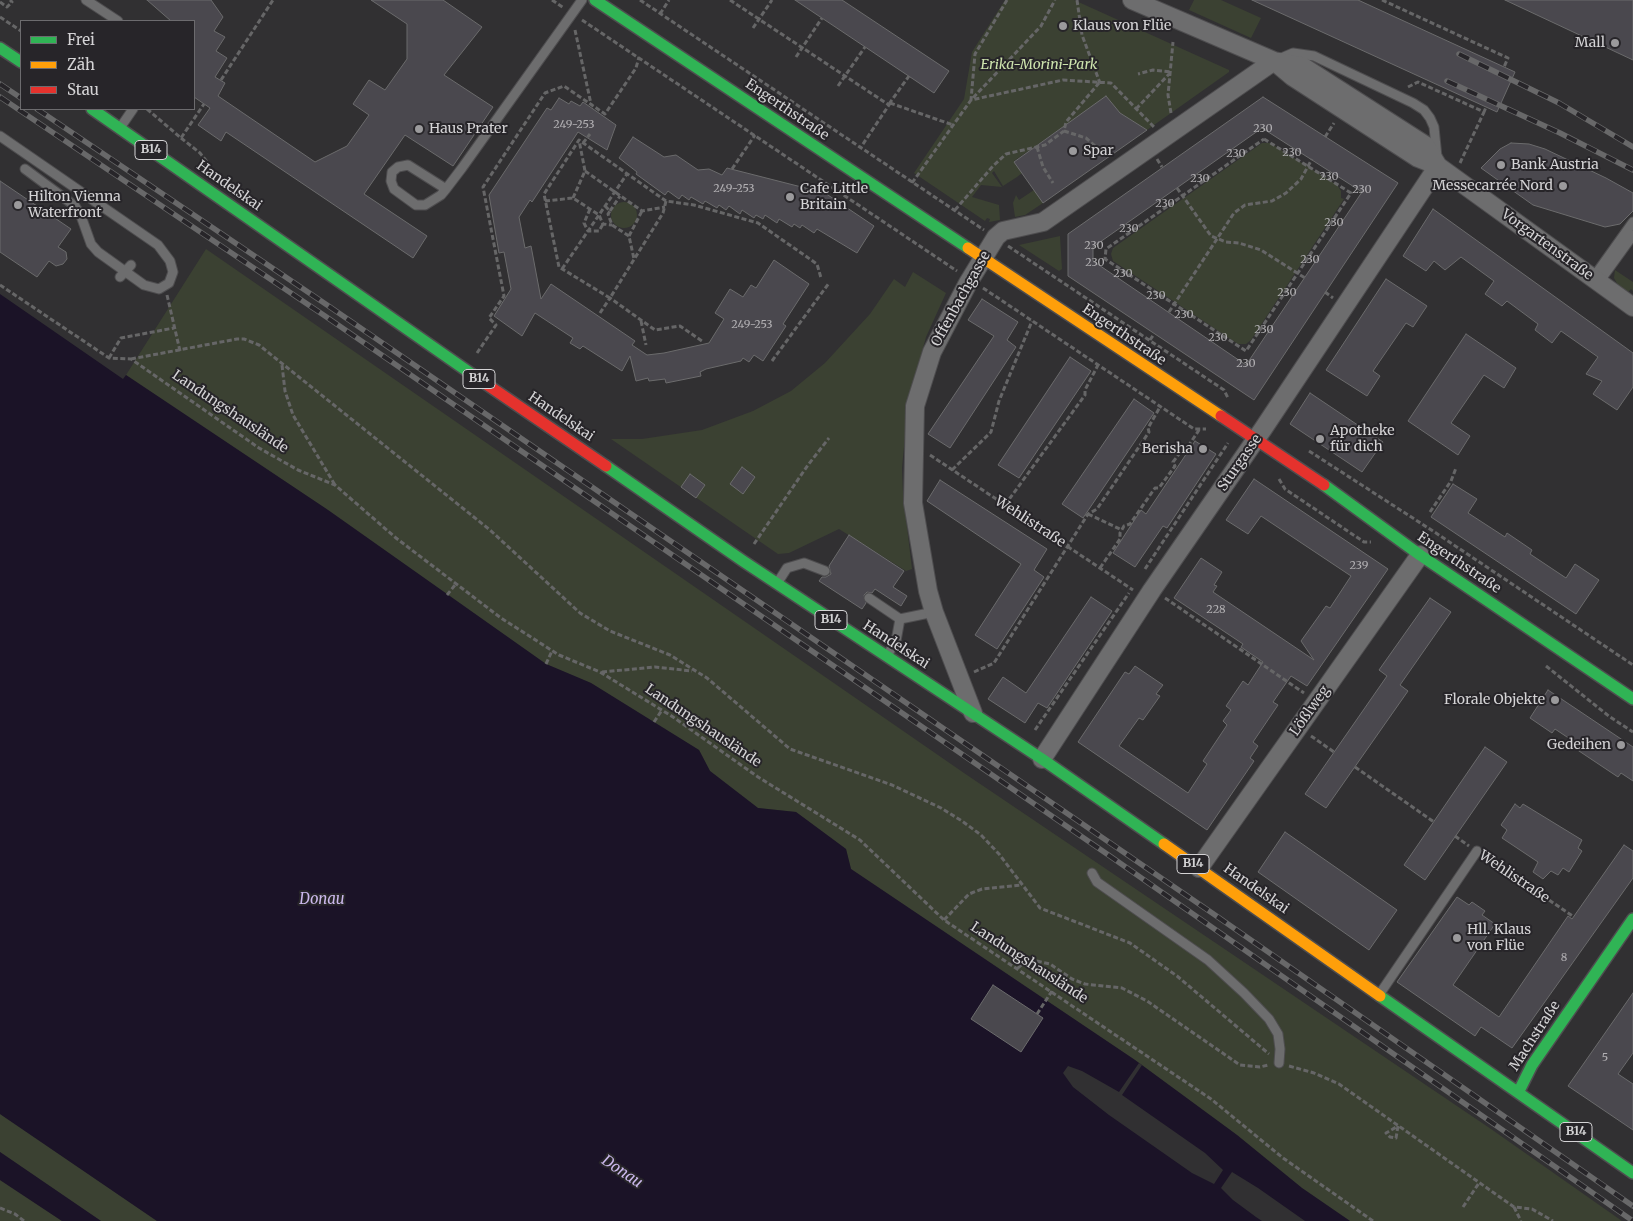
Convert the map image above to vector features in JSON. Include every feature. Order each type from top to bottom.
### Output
[{"type":"main road","name":"Engerthstraße","points":[[595,0],[983,260],[1251,445],[1420,555],[1633,699]]},
{"type":"main road","points":[[0,48],[20,61]]},
{"type":"main road","name":"Handelskai","points":[[93,110],[412,333],[743,561],[1042,759],[1633,1173]]},
{"type":"main road","name":"Machstraße","points":[[1519,1092],[1532,1065],[1631,928]]},
{"type":"main road","name":"Machstraße","points":[[1519,1092],[1538,1076]]},
{"type":"street","name":"Vorgartenstraße","points":[[1132,0],[1274,61],[1302,66],[1425,145],[1444,171],[1633,307]]},
{"type":"street","name":"Offenbachgasse","points":[[973,713],[934,612],[928,591],[913,503],[915,406],[932,352],[970,280],[996,237],[1003,231],[1043,222],[1274,61]]},
{"type":"street","name":"Sturgasse","points":[[1042,759],[1141,589],[1251,445],[1444,171]]},
{"type":"street","name":"Lößlweg","points":[[1199,868],[1420,555]]},
{"type":"lane","points":[[86,0],[116,20]]},
{"type":"lane","points":[[446,189],[408,165],[398,166],[392,172],[391,181],[394,189],[416,205],[432,202],[446,189],[582,0]]},
{"type":"lane","points":[[1274,61],[1294,53],[1314,56],[1424,110],[1434,127],[1444,171]]},
{"type":"lane","points":[[120,128],[132,110]]},
{"type":"lane","points":[[0,136],[158,245],[170,262],[173,272],[166,287],[159,289],[144,285],[98,252],[91,244],[82,216],[75,206],[25,169]]},
{"type":"lane","points":[[1596,280],[1633,222]]},
{"type":"lane","points":[[1596,280],[1633,234]]},
{"type":"lane","points":[[777,584],[788,568],[804,563],[826,571]]},
{"type":"lane","points":[[869,598],[900,619],[934,612]]},
{"type":"lane","points":[[886,657],[896,641],[900,619]]},
{"type":"lane","points":[[1380,994],[1477,851]]},
{"type":"lane","points":[[1092,874],[1097,882],[1208,960],[1244,993],[1269,1019],[1278,1034],[1279,1063]]},
{"type":"path","points":[[0,2],[8,8],[12,2],[10,0]]},
{"type":"path","points":[[221,80],[273,0]]},
{"type":"path","points":[[552,0],[1194,429],[1214,429]]},
{"type":"path","points":[[640,0],[1224,390],[1230,402]]},
{"type":"path","points":[[730,0],[889,104],[953,125]]},
{"type":"path","points":[[753,28],[772,0]]},
{"type":"path","points":[[972,100],[975,54],[1007,0]]},
{"type":"path","points":[[882,221],[972,100],[1041,26],[1055,0]]},
{"type":"path","points":[[1077,0],[1082,35],[1100,83]]},
{"type":"path","points":[[1382,0],[1508,58],[1504,67]]},
{"type":"path","points":[[0,17],[20,30]]},
{"type":"path","points":[[796,57],[822,18]]},
{"type":"path","points":[[575,29],[591,105]]},
{"type":"path","points":[[1172,115],[1168,95],[1173,42]]},
{"type":"path","points":[[838,86],[865,47]]},
{"type":"path","points":[[1138,74],[1153,70],[1171,72]]},
{"type":"path","points":[[1136,109],[1171,72]]},
{"type":"path","points":[[861,147],[909,76]]},
{"type":"path","points":[[972,100],[1063,80],[1110,83],[1154,127]]},
{"type":"path","points":[[1408,87],[1418,82],[1484,112]]},
{"type":"path","points":[[956,210],[993,166],[1006,154],[1044,145],[1064,131],[1066,122],[1100,83]]},
{"type":"path","points":[[149,110],[180,138],[204,104]]},
{"type":"path","points":[[1444,171],[1464,156],[1486,107]]},
{"type":"path","points":[[1064,131],[1086,138],[1102,152]]},
{"type":"path","points":[[583,143],[590,134]]},
{"type":"path","points":[[732,169],[755,135]]},
{"type":"path","points":[[1264,138],[1351,193],[1246,351],[1106,260],[1106,249],[1182,196],[1264,138]]},
{"type":"path","points":[[579,140],[666,201],[705,208],[758,223],[817,264],[821,278]]},
{"type":"path","points":[[573,198],[585,171],[579,140]]},
{"type":"path","points":[[579,140],[544,194],[559,267],[610,298],[655,330],[680,326],[702,341]]},
{"type":"path","points":[[1037,147],[1043,167],[1053,183]]},
{"type":"path","points":[[1169,312],[1216,240],[1239,209],[1251,203],[1279,199],[1294,187],[1312,159]]},
{"type":"path","points":[[585,171],[642,211],[665,207]]},
{"type":"path","points":[[562,269],[627,174]]},
{"type":"path","points":[[1177,188],[1205,229],[1216,240],[1261,250],[1305,278]]},
{"type":"path","points":[[620,196],[608,214],[612,224],[629,236]]},
{"type":"path","points":[[545,201],[573,198],[599,215],[603,224]]},
{"type":"path","points":[[600,313],[634,260],[665,207],[666,201]]},
{"type":"path","points":[[705,208],[709,203]]},
{"type":"path","points":[[605,206],[610,211]]},
{"type":"path","points":[[588,231],[584,223],[590,209]]},
{"type":"path","points":[[634,260],[629,236],[642,211]]},
{"type":"path","points":[[603,224],[612,224]]},
{"type":"path","points":[[588,231],[599,231],[603,224]]},
{"type":"path","points":[[772,361],[829,283]]},
{"type":"path","name":"Landungshauslände","points":[[0,285],[110,358],[131,360],[259,448],[298,470],[335,485],[455,585],[501,618],[552,651],[600,672],[662,710],[758,777],[860,840],[944,920],[1211,1099],[1283,1158],[1373,1221]]},
{"type":"path","points":[[166,287],[180,351]]},
{"type":"path","points":[[641,320],[646,345]]},
{"type":"path","points":[[952,470],[991,432],[999,400],[1032,321]]},
{"type":"path","points":[[110,358],[121,338],[174,328]]},
{"type":"path","points":[[1150,340],[1154,334]]},
{"type":"path","points":[[131,360],[244,339],[258,345],[490,530],[580,613],[610,631],[670,655],[721,689],[790,749],[892,785],[942,808],[962,821],[989,843],[1040,908],[1130,944],[1178,976],[1279,1063],[1314,1073],[1339,1084],[1514,1207],[1532,1209],[1553,1221]]},
{"type":"path","points":[[282,364],[285,391],[294,415],[335,485]]},
{"type":"path","points":[[1005,506],[1085,395],[1085,390],[1098,365]]},
{"type":"path","points":[[977,671],[994,663],[1069,547],[1088,514],[1097,508],[1149,432],[1148,428],[1160,406]]},
{"type":"path","points":[[1100,568],[1120,539],[1124,526],[1130,524],[1155,488],[1159,488],[1174,466],[1173,462],[1185,450],[1199,429]]},
{"type":"path","points":[[743,561],[829,438]]},
{"type":"path","points":[[1142,572],[1231,440],[1251,445]]},
{"type":"path","points":[[1303,451],[1311,451],[1633,665]]},
{"type":"path","name":"Wehlistraße","points":[[924,460],[925,452],[1100,568],[1141,589],[1316,701]]},
{"type":"path","points":[[1430,512],[1451,481],[1456,468]]},
{"type":"path","points":[[1278,476],[1285,489],[1364,542],[1378,542]]},
{"type":"path","points":[[1088,514],[1122,530]]},
{"type":"path","points":[[448,595],[455,585]]},
{"type":"path","points":[[1032,735],[1141,589]]},
{"type":"path","points":[[546,664],[552,651]]},
{"type":"path","points":[[1542,662],[1610,717],[1633,732]]},
{"type":"path","points":[[600,672],[655,667],[693,671]]},
{"type":"path","points":[[654,722],[662,710]]},
{"type":"path","points":[[1298,728],[1334,752]]},
{"type":"path","points":[[1356,767],[1434,822]]},
{"type":"path","name":"Wehlistraße","points":[[1455,836],[1574,917]]},
{"type":"path","points":[[944,920],[969,894],[982,888],[1021,885]]},
{"type":"path","points":[[1018,968],[1028,959],[1050,964],[1072,979],[1085,984],[1122,988],[1147,1001],[1240,1065],[1260,1067],[1279,1063]]},
{"type":"path","points":[[1037,1014],[1052,991]]},
{"type":"path","points":[[1463,1206],[1479,1183]]},
{"type":"path","points":[[1514,1207],[1521,1221]]},
{"type":"path","points":[[0,1208],[15,1214],[24,1221]]},
{"type":"green space","name":"Erika-Morini-Park","points":[[1005,0],[1074,0],[1229,70],[1229,72],[1147,130],[1120,113],[1106,97],[1014,161],[1022,173],[1017,177],[1003,186],[994,171],[992,173],[1002,187],[981,185],[972,197],[999,205],[1000,220],[989,222],[990,219],[987,218],[985,221],[914,173],[964,99],[972,52]]},
{"type":"green space","points":[[1194,0],[1221,0],[1261,18],[1251,38],[1189,10]]},
{"type":"green space","points":[[1262,143],[1270,143],[1337,185],[1341,191],[1341,198],[1344,199],[1251,340],[1246,344],[1238,344],[1113,261],[1111,254],[1113,248]]},
{"type":"green space","points":[[1034,190],[1043,203],[1025,215],[1015,217],[1013,203],[1016,195],[1019,200]]},
{"type":"green space","points":[[624,202],[633,206],[637,215],[633,224],[624,228],[615,224],[611,215],[615,206]]},
{"type":"green space","points":[[1060,236],[1062,269],[1059,271],[1019,245]]},
{"type":"green space","points":[[206,249],[964,773],[1491,1129],[1622,1221],[1350,1221],[1302,1188],[1237,1135],[1135,1060],[851,869],[846,849],[796,812],[758,808],[710,771],[699,750],[591,683],[546,664],[328,510],[126,375]]},
{"type":"green space","points":[[1615,270],[1633,282],[1633,291],[1631,289],[1627,293],[1619,287],[1614,278]]},
{"type":"green space","points":[[913,272],[946,293],[926,337],[908,405],[902,468],[912,569],[906,571],[839,529],[789,553],[778,554],[611,439],[642,439],[702,430],[753,411],[791,391],[825,363],[870,314],[894,279],[905,287]]},
{"type":"green space","points":[[0,1114],[157,1221],[101,1221],[0,1152]]},
{"type":"green space","points":[[0,1180],[62,1221],[0,1221]]},
{"type":"water","name":"Donau","points":[[0,294],[123,379],[126,375],[328,510],[546,664],[591,683],[699,750],[710,771],[758,808],[796,812],[846,849],[851,869],[1135,1060],[1237,1135],[1302,1188],[1350,1221],[157,1221],[0,1114]]},
{"type":"water","points":[[0,1152],[101,1221],[62,1221],[0,1180]]},
{"type":"pier","points":[[1139,1063],[1142,1065],[1122,1095],[1205,1153],[1223,1170],[1214,1184],[1192,1173],[1109,1115],[1073,1087],[1063,1073],[1068,1066],[1082,1071],[1119,1092]]},
{"type":"pier","points":[[1232,1172],[1305,1221],[1262,1221],[1256,1217],[1233,1200],[1221,1188]]},
{"type":"building","name":"Haus Prater","points":[[147,0],[211,0],[223,17],[214,31],[225,37],[216,51],[227,58],[215,77],[225,83],[218,96],[315,162],[347,146],[369,115],[353,104],[369,80],[385,90],[407,59],[407,24],[371,0],[443,0],[482,27],[444,75],[493,107],[453,166],[405,135],[364,194],[427,236],[413,258],[226,132],[221,141],[198,125],[210,108],[195,98],[195,20],[170,20]]},
{"type":"building","points":[[795,0],[842,0],[949,71],[934,93]]},
{"type":"building","points":[[1252,0],[1358,0],[1515,72],[1497,112]]},
{"type":"building","name":"Mall","points":[[1505,0],[1633,0],[1633,60]]},
{"type":"building","name":"Spar","points":[[1106,96],[1120,113],[1147,130],[1043,203],[1014,162]]},
{"type":"building","points":[[1263,97],[1398,183],[1254,400],[1068,276],[1068,234]],"holes":[[[1262,128],[1362,192],[1246,365],[1093,261],[1093,247]]]},
{"type":"building","points":[[559,98],[569,104],[571,101],[580,106],[583,102],[616,125],[607,150],[578,132],[532,202],[530,200],[519,217],[525,248],[531,246],[541,299],[551,284],[635,341],[632,345],[647,355],[664,353],[709,343],[724,319],[715,313],[730,289],[743,297],[751,285],[756,288],[774,260],[809,284],[783,324],[786,326],[763,361],[754,355],[749,362],[743,358],[741,361],[706,369],[700,372],[701,376],[666,383],[665,379],[649,381],[648,378],[636,381],[630,356],[622,371],[583,346],[580,349],[570,343],[573,338],[535,313],[522,336],[494,316],[511,289],[504,252],[499,253],[489,195],[547,108],[551,110]]},
{"type":"building","points":[[633,137],[664,157],[676,155],[698,170],[709,169],[722,175],[727,168],[825,193],[874,226],[857,253],[817,229],[814,233],[802,225],[800,228],[794,224],[792,227],[779,219],[777,223],[765,215],[763,219],[756,215],[754,218],[742,210],[740,214],[729,206],[726,210],[719,205],[717,208],[705,201],[703,204],[691,197],[689,200],[682,195],[679,199],[668,191],[665,195],[636,174],[637,172],[619,158]]},
{"type":"building","name":"Messecarrée Nord","points":[[1511,143],[1529,144],[1545,149],[1633,193],[1633,211],[1620,224],[1605,227],[1533,205],[1481,168],[1500,149]]},
{"type":"building","name":"Hilton Vienna Waterfront","points":[[0,181],[71,229],[58,247],[66,252],[67,259],[63,264],[56,266],[49,261],[37,277],[0,252]]},
{"type":"building","points":[[1433,209],[1633,353],[1633,387],[1617,410],[1593,394],[1602,381],[1586,374],[1598,357],[1561,331],[1552,343],[1535,330],[1538,324],[1507,301],[1502,306],[1485,294],[1494,281],[1461,257],[1445,270],[1434,261],[1426,271],[1403,256]]},
{"type":"building","points":[[1386,279],[1427,306],[1413,327],[1406,323],[1373,371],[1380,376],[1367,396],[1326,370]]},
{"type":"building","points":[[982,299],[1018,322],[1007,340],[1016,347],[950,448],[928,434],[994,336],[968,320]]},
{"type":"building","points":[[1466,334],[1516,368],[1504,388],[1484,375],[1451,423],[1470,436],[1458,455],[1408,421]]},
{"type":"building","points":[[1070,357],[1091,371],[1019,478],[998,465]]},
{"type":"building","points":[[1310,393],[1383,442],[1362,472],[1290,424]]},
{"type":"building","points":[[1134,399],[1154,413],[1083,518],[1062,504]]},
{"type":"building","points":[[1195,441],[1216,454],[1167,528],[1163,526],[1135,567],[1113,553],[1141,510],[1146,514]]},
{"type":"building","points":[[742,467],[755,477],[743,494],[730,484]]},
{"type":"building","points":[[690,474],[705,485],[696,498],[681,487]]},
{"type":"building","points":[[1254,479],[1388,569],[1307,686],[1291,676],[1273,702],[1278,705],[1253,742],[1258,746],[1250,758],[1254,761],[1207,830],[1078,742],[1125,672],[1129,674],[1135,666],[1163,685],[1156,694],[1160,696],[1143,720],[1139,718],[1119,746],[1188,793],[1207,764],[1203,761],[1227,725],[1223,721],[1231,710],[1226,706],[1243,681],[1248,685],[1263,662],[1241,647],[1243,644],[1174,598],[1201,558],[1222,572],[1214,585],[1217,586],[1213,592],[1314,660],[1301,641],[1326,606],[1330,608],[1351,576],[1261,516],[1248,534],[1226,520]]},
{"type":"building","points":[[940,480],[1047,549],[1034,570],[1044,577],[997,649],[975,635],[1021,564],[927,501]]},
{"type":"building","points":[[1453,484],[1477,499],[1468,513],[1505,537],[1507,533],[1532,550],[1530,554],[1566,578],[1575,564],[1599,580],[1576,614],[1431,517]]},
{"type":"building","points":[[849,535],[904,571],[893,587],[907,596],[901,606],[875,589],[872,593],[867,592],[864,595],[866,603],[862,609],[819,581],[822,577],[831,574],[829,566]]},
{"type":"building","points":[[1091,597],[1112,611],[1047,708],[1038,703],[1025,723],[988,699],[1003,677],[1026,693]]},
{"type":"building","points":[[1430,598],[1451,612],[1400,685],[1408,691],[1326,808],[1305,794],[1387,676],[1379,670]]},
{"type":"building","points":[[1548,690],[1633,747],[1633,781],[1621,773],[1618,777],[1573,747],[1576,743],[1555,729],[1552,733],[1530,718]]},
{"type":"building","points":[[1485,747],[1507,762],[1425,880],[1404,865]]},
{"type":"building","points":[[1515,804],[1520,808],[1523,804],[1582,840],[1578,848],[1582,851],[1569,872],[1563,868],[1558,875],[1551,871],[1543,879],[1533,872],[1538,862],[1502,838],[1507,830],[1501,825]]},
{"type":"building","points":[[1285,832],[1397,910],[1369,950],[1258,872]]},
{"type":"building","points":[[1624,845],[1633,851],[1633,878],[1512,1048],[1481,1027],[1475,1036],[1397,982],[1457,897],[1469,905],[1472,902],[1485,911],[1482,915],[1495,924],[1453,985],[1499,1017],[1568,916],[1572,919]]},
{"type":"building","points":[[993,985],[1043,1018],[1021,1052],[971,1019]]},
{"type":"building","points":[[1633,993],[1633,1053],[1618,1074],[1633,1084],[1633,1130],[1568,1086]]},
{"type":"railway","points":[[1459,54],[1559,103],[1633,147]]},
{"type":"railway","points":[[1447,81],[1560,133],[1633,170]]},
{"type":"railway","points":[[0,84],[20,97]]},
{"type":"railway","points":[[0,97],[325,316],[1107,854],[1633,1221]]},
{"type":"railway","points":[[38,110],[330,307],[1215,915],[1633,1206]]},
{"type":"traffic: fast","points":[[595,0],[968,248]]},
{"type":"traffic: fast","points":[[0,48],[20,61]]},
{"type":"traffic: fast","points":[[93,110],[473,375]]},
{"type":"traffic: fast","points":[[606,466],[743,561],[1042,759],[1164,844]]},
{"type":"traffic: fast","points":[[1324,485],[1420,555],[1633,699]]},
{"type":"traffic: fast","points":[[1519,1091],[1532,1065],[1633,919]]},
{"type":"traffic: fast","points":[[1380,996],[1633,1173]]},
{"type":"traffic: slow","points":[[968,248],[1221,416]]},
{"type":"traffic: slow","points":[[1164,844],[1380,996]]},
{"type":"traffic: jam","points":[[473,375],[606,466]]},
{"type":"traffic: jam","points":[[1221,416],[1324,485]]},
{"type":"place","name":"Klaus von Flüe","points":[[1063,26]]},
{"type":"place","name":"Mall","points":[[1615,43]]},
{"type":"place","name":"Haus Prater","points":[[419,129]]},
{"type":"place","name":"Spar","points":[[1073,151]]},
{"type":"place","name":"Bank Austria","points":[[1501,165]]},
{"type":"place","name":"Messecarrée Nord","points":[[1563,186]]},
{"type":"place","name":"Cafe Little Britain","points":[[790,197]]},
{"type":"place","name":"Hilton Vienna Waterfront","points":[[18,205]]},
{"type":"place","name":"Apotheke für dich","points":[[1320,439]]},
{"type":"place","name":"Berisha","points":[[1203,449]]},
{"type":"place","name":"Florale Objekte","points":[[1555,700]]},
{"type":"place","name":"Gedeihen","points":[[1621,745]]},
{"type":"place","name":"Hll. Klaus von Flüe","points":[[1457,938]]}]
